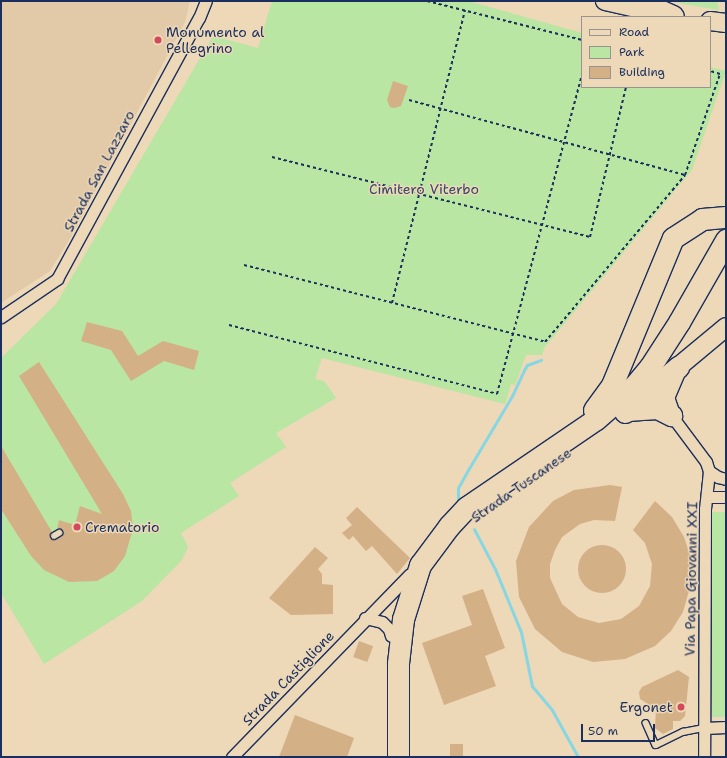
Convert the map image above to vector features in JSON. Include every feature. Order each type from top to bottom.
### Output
[{"type":"highway","points":[[639,1],[674,16]]},
{"type":"highway","points":[[540,456],[602,402],[612,385],[673,238],[702,219],[726,217]]},
{"type":"highway","points":[[633,405],[668,363],[720,268],[726,240]]},
{"type":"highway","points":[[540,456],[596,419],[634,386],[650,367],[720,268]]},
{"type":"highway","points":[[633,405],[678,367]]},
{"type":"highway","points":[[633,405],[653,408],[671,415]]},
{"type":"highway","name":"Strada Tuscanese","points":[[410,757],[412,632],[422,594],[437,560],[475,514],[633,405]]},
{"type":"highway","name":"Strada Tuscanese","points":[[398,757],[398,663],[411,582],[449,526],[467,506],[540,456]]},
{"type":"main road","points":[[606,1],[672,16]]},
{"type":"main road","points":[[711,21],[726,22]]},
{"type":"main road","points":[[671,415],[665,398],[678,367],[726,327]]},
{"type":"street","points":[[198,1],[200,18]]},
{"type":"street","name":"Strada San Lazzaro","points":[[1,317],[57,279],[200,18],[206,1]]},
{"type":"street","points":[[671,415],[706,462],[709,471],[718,477],[726,479]]},
{"type":"street","name":"Via Papa Giovanni XXI","points":[[704,757],[705,517],[709,471]]},
{"type":"street","points":[[707,497],[726,497]]},
{"type":"street","name":"Strada Castiglione","points":[[232,757],[365,618],[411,582]]},
{"type":"street","name":"Strada Tuscanese","points":[[388,757],[391,636],[396,607],[411,582]]},
{"type":"street","points":[[365,618],[382,622],[390,630],[391,636]]},
{"type":"street","points":[[705,728],[726,727]]},
{"type":"lane","points":[[646,723],[656,745],[684,732],[705,728]]},
{"type":"path","points":[[427,1],[581,40]]},
{"type":"path","points":[[392,303],[465,10]]},
{"type":"path","points":[[244,265],[545,342],[686,175],[720,74],[711,71]]},
{"type":"path","points":[[229,325],[497,394],[581,78]]},
{"type":"path","points":[[272,156],[590,237],[626,88]]},
{"type":"path","points":[[409,100],[686,175]]},
{"type":"shaded area","points":[[1,1],[190,1],[185,22],[71,237],[50,271],[1,303]]},
{"type":"green space","name":"Cimitero Viterbo","points":[[272,1],[468,1],[581,33],[581,88],[711,88],[711,67],[726,71],[692,170],[545,347],[542,355],[526,355],[515,385],[511,384],[505,404],[322,358],[315,379],[324,381],[336,398],[276,433],[286,447],[230,483],[239,496],[181,533],[188,547],[182,560],[142,601],[44,664],[1,593],[1,358],[56,304],[213,36],[258,48]]},
{"type":"green space","points":[[669,1],[717,1],[719,10],[683,4]]},
{"type":"green space","points":[[712,512],[726,512],[726,717],[712,717]]},
{"type":"building","points":[[393,81],[408,86],[401,106],[394,108],[390,107],[387,100]]},
{"type":"building","points":[[87,322],[122,331],[138,356],[163,341],[199,351],[194,370],[164,361],[131,381],[111,350],[81,341]]},
{"type":"building","points":[[39,362],[123,494],[131,511],[133,529],[125,556],[114,571],[97,581],[69,582],[44,570],[31,556],[1,509],[1,446],[52,532],[50,536],[52,539],[63,535],[61,530],[57,529],[59,520],[75,525],[80,506],[102,514],[19,376]]},
{"type":"building","points":[[610,485],[622,487],[615,521],[594,520],[580,524],[562,537],[555,550],[550,564],[550,578],[562,604],[578,617],[599,623],[621,619],[639,606],[650,586],[652,564],[645,543],[633,530],[655,501],[672,517],[684,537],[691,558],[692,580],[683,612],[671,631],[655,646],[625,659],[593,662],[562,652],[535,629],[519,597],[516,561],[529,527],[553,501],[574,490]]},
{"type":"building","points":[[357,507],[410,558],[397,574],[372,546],[366,551],[353,536],[349,540],[342,533],[352,525],[346,518]]},
{"type":"building","points":[[602,545],[611,547],[619,552],[624,560],[626,569],[624,578],[619,586],[611,591],[602,593],[593,591],[585,586],[580,578],[578,569],[580,560],[585,552],[593,547]]},
{"type":"building","points":[[315,547],[328,558],[318,569],[322,574],[322,584],[333,585],[333,614],[291,615],[269,598]]},
{"type":"building","points":[[483,589],[505,648],[485,656],[496,686],[444,705],[422,643],[472,625],[462,596]]},
{"type":"building","points":[[359,641],[373,646],[367,662],[353,657]]},
{"type":"building","points":[[678,670],[689,677],[685,716],[680,721],[673,721],[673,729],[663,734],[655,728],[656,709],[640,699],[639,692],[642,687]]},
{"type":"building","points":[[295,715],[354,738],[347,757],[279,757]]},
{"type":"building","points":[[450,744],[463,744],[463,757],[450,757]]},
{"type":"waterway","points":[[458,502],[458,488],[512,396],[524,370],[527,365],[541,360]]},
{"type":"waterway","points":[[474,529],[495,569],[521,632],[532,686],[552,710],[578,757]]},
{"type":"place","name":"Monumento al Pellegrino","points":[[158,40]]},
{"type":"place","name":"Crematorio","points":[[77,527]]},
{"type":"place","name":"Ergonet","points":[[681,707]]}]
